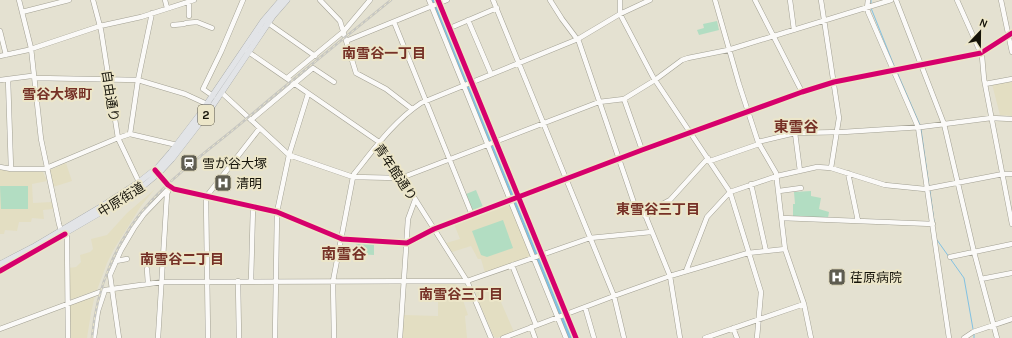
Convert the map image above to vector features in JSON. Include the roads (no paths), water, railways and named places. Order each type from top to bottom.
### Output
[{"type":"main road","name":"中原街道","points":[[157,171],[210,105],[222,93],[263,21],[281,0]]},
{"type":"main road","name":"中原街道","points":[[0,271],[157,171],[172,159],[210,105],[213,96],[287,0]]},
{"type":"main road","name":"中原街道","points":[[0,264],[63,232]]},
{"type":"street","points":[[19,0],[31,48],[41,139],[63,232],[67,238],[68,338]]},
{"type":"street","points":[[22,12],[69,0]]},
{"type":"street","name":"自由通り","points":[[93,0],[100,26],[118,138],[140,182]]},
{"type":"street","points":[[165,0],[167,8]]},
{"type":"street","points":[[213,96],[203,89],[221,52],[243,0]]},
{"type":"street","points":[[320,0],[340,20],[356,73],[386,89],[412,109]]},
{"type":"street","points":[[286,78],[344,31],[370,0]]},
{"type":"street","points":[[429,0],[436,4],[450,28],[488,144],[542,254],[576,338]]},
{"type":"street","points":[[346,41],[447,0]]},
{"type":"street","points":[[493,0],[614,296],[624,338]]},
{"type":"street","points":[[550,0],[577,39],[634,203],[646,217],[670,276],[680,338]]},
{"type":"street","points":[[620,0],[620,14],[655,80],[730,192],[761,292],[757,338]]},
{"type":"street","points":[[334,338],[333,281],[353,177],[378,142],[412,109],[426,101],[577,39],[620,14],[650,0]]},
{"type":"street","points":[[715,0],[728,50],[758,143],[777,176],[785,249],[804,304],[811,338]]},
{"type":"street","points":[[755,0],[802,92]]},
{"type":"street","points":[[790,0],[794,30]]},
{"type":"street","points":[[821,0],[839,118],[831,168]]},
{"type":"street","points":[[868,0],[867,8],[919,127],[929,188],[932,224],[949,338]]},
{"type":"street","points":[[222,93],[289,156],[353,177],[402,178],[599,102],[624,99],[655,80],[682,60],[728,50],[891,0]]},
{"type":"street","points":[[896,0],[944,124],[974,252],[997,338]]},
{"type":"street","points":[[957,0],[982,56],[991,118],[1012,224]]},
{"type":"street","points":[[1001,0],[1010,34],[1012,52]]},
{"type":"street","points":[[0,56],[31,48],[100,26],[141,17],[191,1],[189,16]]},
{"type":"street","points":[[436,4],[468,84],[495,142],[534,257],[566,338]]},
{"type":"street","points":[[450,28],[497,8]]},
{"type":"street","points":[[130,134],[138,80],[152,13]]},
{"type":"street","points":[[468,20],[491,74]]},
{"type":"street","points":[[173,25],[197,22],[212,28]]},
{"type":"street","points":[[394,22],[472,215]]},
{"type":"street","points":[[268,23],[314,56]]},
{"type":"street","points":[[0,31],[6,55]]},
{"type":"street","points":[[157,171],[170,187],[206,197],[277,212],[342,239],[407,243],[434,229],[642,150],[802,92],[834,82],[981,53],[1010,34]]},
{"type":"street","name":"青年館通り","points":[[247,50],[378,142],[467,281],[491,338]]},
{"type":"street","points":[[251,120],[313,68],[334,82]]},
{"type":"street","points":[[0,80],[34,77],[138,80],[185,94],[210,105]]},
{"type":"street","points":[[8,79],[11,169]]},
{"type":"street","points":[[985,84],[1012,79]]},
{"type":"street","points":[[275,338],[277,212],[289,156],[308,94]]},
{"type":"street","points":[[624,99],[642,150]]},
{"type":"street","points":[[646,217],[657,207],[670,200],[709,160],[758,143],[795,133],[919,127],[991,118],[1012,119]]},
{"type":"street","points":[[208,338],[206,197],[259,129]]},
{"type":"street","points":[[795,133],[800,171]]},
{"type":"street","points":[[0,167],[11,169],[47,168],[130,134],[177,145]]},
{"type":"street","points":[[686,271],[707,216],[730,192],[777,176],[817,168],[831,168],[885,185],[929,188],[1003,174],[1012,174]]},
{"type":"street","points":[[848,173],[858,221]]},
{"type":"street","points":[[751,184],[766,251]]},
{"type":"street","points":[[119,338],[110,275],[121,250],[140,219],[170,187]]},
{"type":"street","points":[[158,338],[168,194],[170,187]]},
{"type":"street","points":[[779,191],[800,188]]},
{"type":"street","points":[[400,338],[408,219],[415,200]]},
{"type":"street","points":[[251,281],[253,207]]},
{"type":"street","points":[[782,218],[932,224]]},
{"type":"street","points":[[0,329],[112,288],[162,282],[467,281],[590,238],[651,232]]},
{"type":"street","points":[[950,257],[1012,244]]},
{"type":"street","points":[[503,338],[670,276],[748,253],[785,249]]},
{"type":"street","points":[[116,260],[127,259]]},
{"type":"street","points":[[512,265],[536,325]]},
{"type":"street","points":[[147,269],[148,284]]},
{"type":"street","points":[[981,279],[1012,273]]},
{"type":"street","points":[[238,281],[239,338]]},
{"type":"street","points":[[94,338],[98,311],[105,290]]},
{"type":"street","points":[[705,338],[804,304]]},
{"type":"street","points":[[585,307],[594,338]]},
{"type":"street","points":[[964,338],[974,332],[1012,319]]},
{"type":"street","points":[[531,327],[535,338]]},
{"type":"street","points":[[733,328],[737,338]]},
{"type":"water","points":[[430,0],[436,0],[574,338],[568,338]]},
{"type":"waterway","points":[[871,8],[895,68]]},
{"type":"waterway","points":[[897,72],[920,125]]},
{"type":"waterway","points":[[921,129],[929,186]]},
{"type":"waterway","points":[[930,191],[934,221]]},
{"type":"waterway","points":[[937,240],[964,278],[973,329]]},
{"type":"waterway","points":[[974,333],[974,338]]},
{"type":"railway","points":[[92,338],[98,301],[110,265],[118,247],[128,231],[151,201],[185,169],[391,0]]},
{"type":"place","name":"雪が谷大塚","points":[[189,163]]},
{"type":"place","name":"清明","points":[[223,183]]},
{"type":"place","name":"荏原病院","points":[[837,277]]},
{"type":"district","name":"南雪谷一丁目","points":[[384,53]]},
{"type":"district","name":"雪谷大塚町","points":[[57,94]]},
{"type":"district","name":"東雪谷","points":[[796,127]]},
{"type":"district","name":"東雪谷三丁目","points":[[658,209]]},
{"type":"district","name":"南雪谷","points":[[344,254]]},
{"type":"district","name":"南雪谷二丁目","points":[[182,259]]},
{"type":"district","name":"南雪谷三丁目","points":[[461,294]]}]
